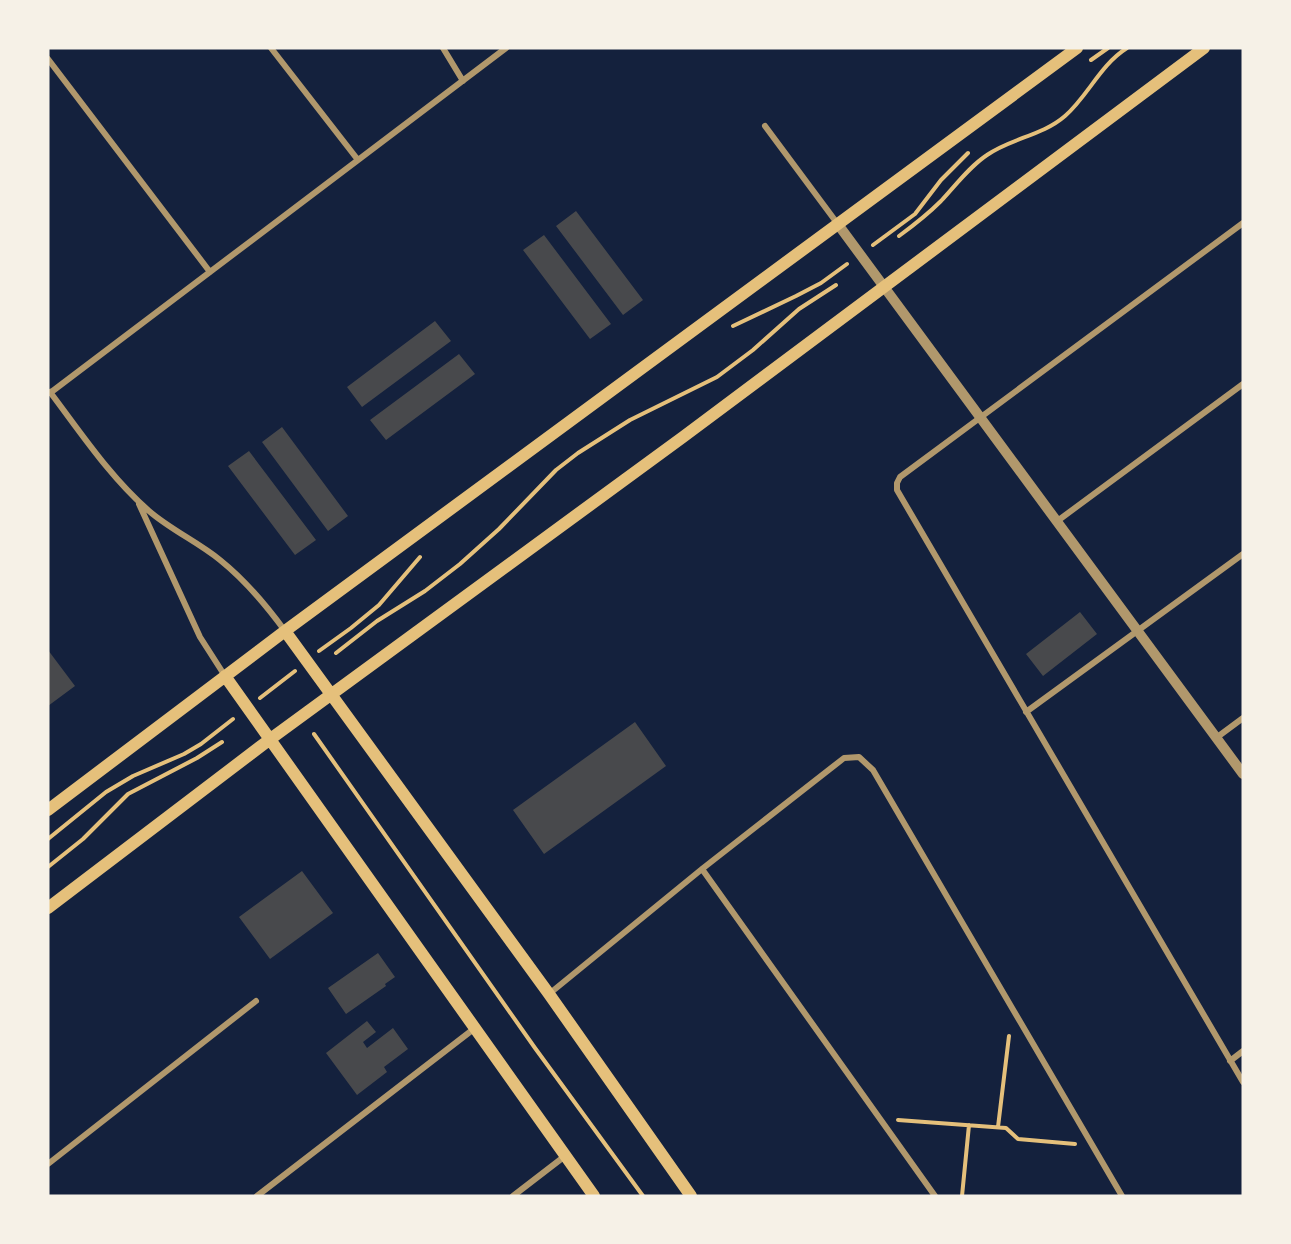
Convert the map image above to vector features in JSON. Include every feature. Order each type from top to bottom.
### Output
[{"type":"main road","points":[[48,810],[285,631],[1077,48]]},
{"type":"main road","points":[[48,908],[269,740],[333,695],[1204,48]]},
{"type":"main road","points":[[285,631],[549,994],[691,1196]]},
{"type":"main road","points":[[225,676],[594,1196]]},
{"type":"street","points":[[271,48],[358,160]]},
{"type":"street","points":[[443,48],[463,81]]},
{"type":"street","points":[[285,631],[249,587],[220,559],[151,513],[137,501],[99,457],[49,392],[506,48]]},
{"type":"street","points":[[48,59],[210,272]]},
{"type":"street","points":[[765,126],[1243,774]]},
{"type":"street","points":[[1243,223],[900,477],[897,483],[897,490],[1243,1082]]},
{"type":"street","points":[[1056,522],[1243,384]]},
{"type":"street","points":[[137,501],[200,637],[225,676]]},
{"type":"street","points":[[1026,712],[1243,555]]},
{"type":"street","points":[[1216,738],[1243,718]]},
{"type":"street","points":[[549,994],[702,869],[844,758],[859,757],[873,770],[1122,1196]]},
{"type":"street","points":[[702,869],[935,1196]]},
{"type":"street","points":[[48,1164],[256,1001]]},
{"type":"street","points":[[257,1196],[474,1028]]},
{"type":"street","points":[[1230,1061],[1243,1051]]},
{"type":"street","points":[[513,1196],[565,1156]]},
{"type":"path","points":[[1089,62],[1108,48]]},
{"type":"path","points":[[899,236],[932,209],[987,155],[1043,131],[1063,118],[1105,67],[1127,48]]},
{"type":"path","points":[[731,327],[813,288],[860,255],[915,214],[941,180],[976,147]]},
{"type":"path","points":[[336,653],[377,621],[425,591],[460,564],[499,529],[556,470],[578,453],[630,420],[717,377],[753,350],[799,309],[836,285]]},
{"type":"path","points":[[48,839],[106,792],[133,776],[201,744],[379,605],[408,569],[428,550]]},
{"type":"path","points":[[314,734],[521,1029],[643,1196]]},
{"type":"path","points":[[48,867],[88,835],[128,794],[197,758],[222,742]]},
{"type":"path","points":[[998,1127],[1013,1007]]},
{"type":"path","points":[[879,1118],[1006,1128],[1017,1139],[1094,1146]]},
{"type":"path","points":[[962,1196],[969,1125]]},
{"type":"building","points":[[576,211],[643,300],[623,315],[556,226]]},
{"type":"building","points":[[544,235],[611,324],[590,339],[523,250]]},
{"type":"building","points":[[435,321],[451,341],[362,407],[347,387]]},
{"type":"building","points":[[459,354],[475,374],[386,440],[370,420]]},
{"type":"building","points":[[282,427],[348,516],[328,531],[262,442]]},
{"type":"building","points":[[249,451],[316,540],[295,555],[228,466]]},
{"type":"building","points":[[1080,612],[1097,634],[1043,676],[1026,654]]},
{"type":"building","points":[[48,650],[75,686],[48,706]]},
{"type":"building","points":[[635,722],[666,766],[544,854],[513,810]]},
{"type":"building","points":[[302,871],[333,913],[270,959],[239,917]]},
{"type":"building","points":[[378,953],[395,977],[346,1014],[328,988]]},
{"type":"building","points":[[367,1021],[376,1032],[363,1042],[367,1048],[393,1028],[408,1049],[384,1067],[387,1072],[357,1095],[326,1053]]}]
